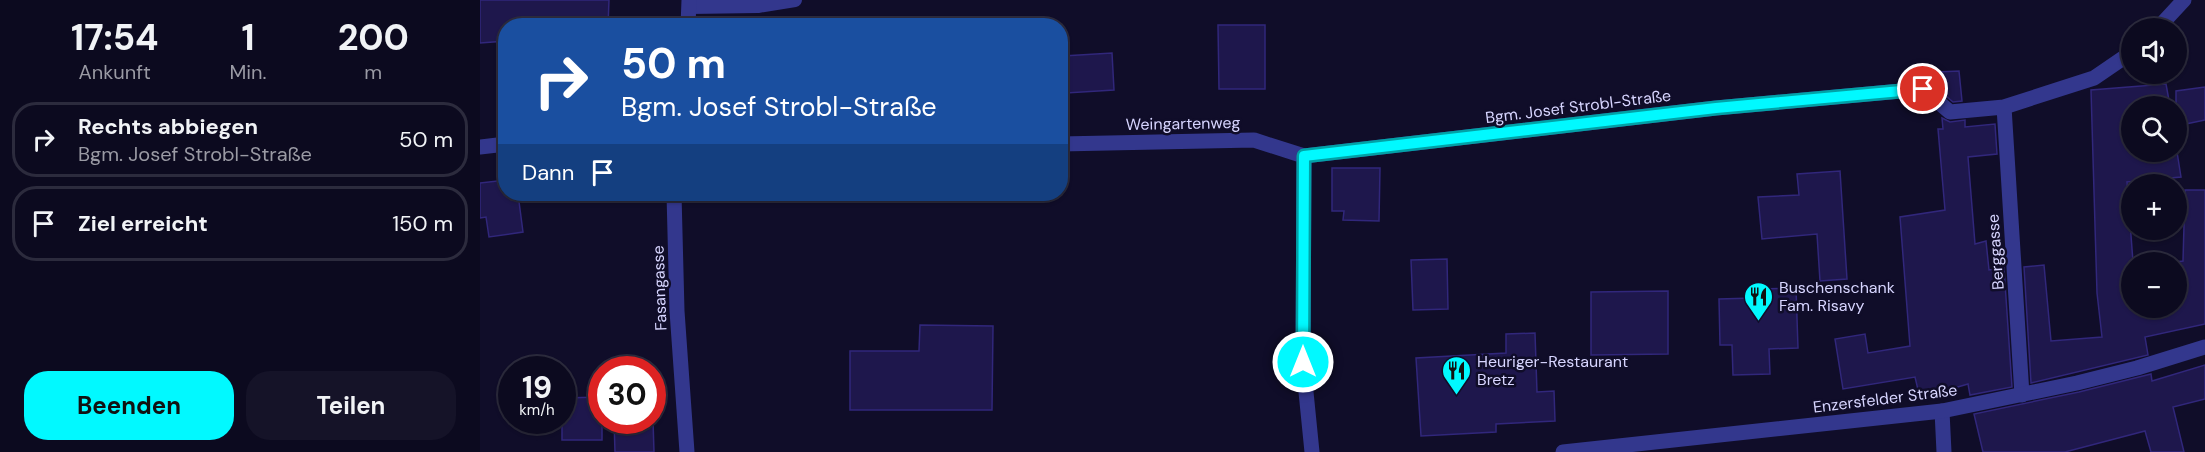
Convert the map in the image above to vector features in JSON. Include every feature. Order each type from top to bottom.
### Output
[{"type":"street","points":[[2167,18],[2184,0]]},
{"type":"street","points":[[688,18],[689,3]]},
{"type":"street","name":"Bgm. Josef Strobl-Straße","points":[[1304,156],[1716,108],[1923,89],[1950,111],[2004,107],[2094,78],[2121,60]]},
{"type":"street","name":"Berggasse","points":[[2004,107],[2022,395]]},
{"type":"street","name":"Weingartenweg","points":[[1068,144],[1254,140],[1304,156]]},
{"type":"street","points":[[480,147],[498,145]]},
{"type":"street","points":[[1304,156],[1303,362],[1312,452]]},
{"type":"street","name":"Fasangasse","points":[[674,201],[677,311],[687,452]]},
{"type":"street","name":"Enzersfelder Straße","points":[[1563,452],[1942,411],[2137,368],[2205,347]]},
{"type":"street","points":[[1942,411],[1944,452]]},
{"type":"lane","points":[[689,3],[758,6],[795,0]]},
{"type":"building","points":[[480,0],[609,0],[608,18],[498,18],[498,42],[480,43]]},
{"type":"building","points":[[1218,25],[1265,25],[1265,89],[1219,89]]},
{"type":"building","points":[[1112,53],[1114,90],[1068,93],[1068,56]]},
{"type":"building","points":[[1959,71],[1962,101],[1953,102],[1939,90],[1937,72]]},
{"type":"building","points":[[2166,84],[2168,96],[2121,96],[2121,162],[2179,162],[2181,174],[2121,174],[2121,240],[2131,240],[2132,252],[2121,252],[2121,318],[2187,318],[2187,252],[2183,252],[2184,240],[2187,240],[2187,190],[2205,190],[2205,324],[2145,337],[2148,355],[2031,383],[2024,267],[2044,265],[2051,341],[2102,337],[2097,293],[2091,90]]},
{"type":"building","points":[[2205,87],[2205,120],[2187,124],[2187,96],[2176,96],[2176,91]]},
{"type":"building","points":[[1942,118],[1950,122],[1965,120],[1965,127],[1995,124],[1997,154],[1968,157],[1975,244],[1986,241],[1989,270],[2004,268],[2012,387],[1970,395],[1968,384],[1920,398],[1915,377],[1843,389],[1835,339],[1865,334],[1868,353],[1910,346],[1900,217],[1945,210],[1938,129],[1943,129]]},
{"type":"building","points":[[1332,168],[1380,168],[1379,221],[1343,220],[1344,211],[1332,211]]},
{"type":"building","points":[[1840,171],[1847,279],[1820,281],[1817,234],[1762,239],[1758,197],[1799,195],[1797,174]]},
{"type":"building","points":[[498,181],[498,201],[519,201],[523,232],[489,237],[486,217],[480,218],[480,183]]},
{"type":"building","points":[[1447,259],[1448,309],[1413,310],[1411,260]]},
{"type":"building","name":"Buschenschank Fam. Risavy","points":[[1796,288],[1798,348],[1769,349],[1770,374],[1733,375],[1732,345],[1720,345],[1719,299],[1754,298],[1754,289]]},
{"type":"building","points":[[1668,291],[1668,354],[1591,355],[1591,292]]},
{"type":"building","points":[[920,325],[993,326],[992,410],[850,410],[850,351],[919,351]]},
{"type":"building","points":[[1535,333],[1537,392],[1554,391],[1555,421],[1496,424],[1496,432],[1421,436],[1416,358],[1506,353],[1506,334]]},
{"type":"building","points":[[2205,365],[2205,399],[2173,407],[2184,452],[2151,452],[2145,431],[2065,452],[1983,452],[1974,414],[2151,374],[2152,381]]},
{"type":"building","points":[[588,397],[588,434],[602,434],[602,440],[562,440],[562,434],[576,434],[576,398]]},
{"type":"building","points":[[614,434],[653,434],[654,452],[615,452]]},
{"type":"place","name":"Buschenschank Fam. Risavy","points":[[1758,322]]},
{"type":"place","name":"Heuriger-Restaurant Bretz","points":[[1456,396]]},
{"type":"route","points":[[1303,362],[1304,156],[1716,108],[1923,89]]}]
